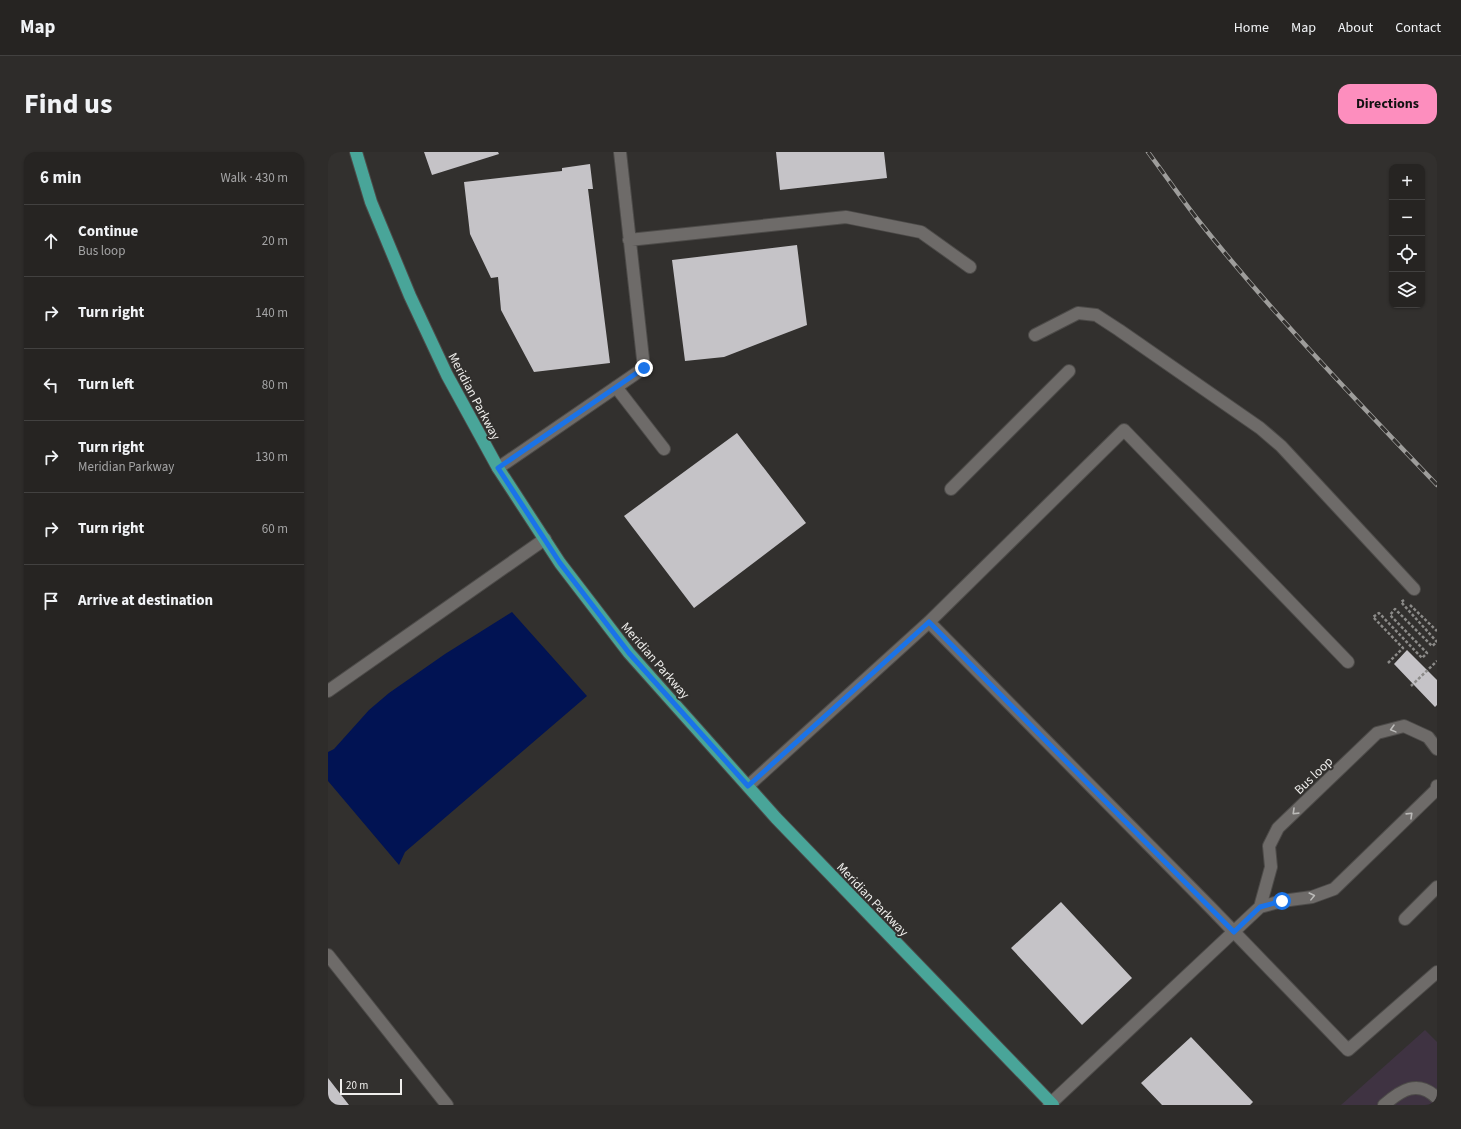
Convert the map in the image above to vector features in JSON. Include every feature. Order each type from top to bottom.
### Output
[{"type":"main road","name":"Meridian Parkway","points":[[356,152],[371,202],[410,296],[446,375],[498,468],[560,563],[629,653],[748,786],[793,835],[1051,1104]]},
{"type":"lane","points":[[498,468],[644,368],[620,152]]},
{"type":"lane","points":[[629,240],[846,217],[921,232],[970,267]]},
{"type":"lane","points":[[1035,335],[1078,313],[1096,315],[1119,330],[1260,428],[1281,446],[1414,589]]},
{"type":"lane","points":[[951,489],[1068,371]]},
{"type":"lane","points":[[616,387],[664,449]]},
{"type":"lane","points":[[748,786],[929,622],[1124,430],[1348,662]]},
{"type":"lane","points":[[328,691],[545,539]]},
{"type":"lane","points":[[929,622],[1348,1050],[1437,972]]},
{"type":"lane","name":"Bus loop","points":[[1260,907],[1271,867],[1269,846],[1278,828],[1377,733],[1404,726],[1428,737],[1437,749]]},
{"type":"lane","points":[[1051,1104],[1260,907],[1282,901],[1312,897],[1334,889],[1436,790],[1437,786]]},
{"type":"lane","points":[[1405,919],[1437,887]]},
{"type":"lane","points":[[328,955],[447,1105]]},
{"type":"lane","points":[[1384,1105],[1396,1094],[1413,1087],[1430,1091],[1437,1098]]},
{"type":"path","points":[[1388,663],[1403,648],[1374,617],[1379,613],[1422,658],[1427,653],[1390,615],[1395,609],[1432,646],[1437,642],[1401,602],[1404,599],[1437,631]]},
{"type":"path","points":[[1411,686],[1437,661]]},
{"type":"shaded area","points":[[512,612],[587,696],[405,852],[399,865],[328,781],[328,752],[334,749],[369,710],[389,693],[445,654]]},
{"type":"shaded area","points":[[1425,1030],[1437,1042],[1437,1105],[1341,1105]]},
{"type":"building","points":[[424,152],[498,152],[499,154],[432,175]]},
{"type":"building","points":[[776,152],[884,152],[887,178],[780,190]]},
{"type":"building","points":[[590,164],[593,189],[588,189],[610,363],[534,372],[501,310],[498,277],[491,278],[470,234],[464,182],[562,171],[562,168]]},
{"type":"building","points":[[797,245],[807,325],[724,357],[685,361],[672,260]]},
{"type":"building","points":[[737,433],[806,523],[694,608],[624,516]]},
{"type":"building","points":[[1407,650],[1437,680],[1437,705],[1435,707],[1394,664]]},
{"type":"building","points":[[1061,902],[1132,978],[1082,1025],[1011,948]]},
{"type":"building","points":[[1191,1037],[1253,1102],[1250,1105],[1162,1105],[1141,1083]]},
{"type":"building","points":[[328,1078],[349,1105],[328,1105]]},
{"type":"railway","points":[[1148,152],[1198,220],[1255,289],[1314,355],[1437,485]]},
{"type":"route","points":[[644,368],[533,442],[498,468],[560,563],[629,653],[748,786],[929,622],[1234,932],[1260,907],[1282,901]]}]
